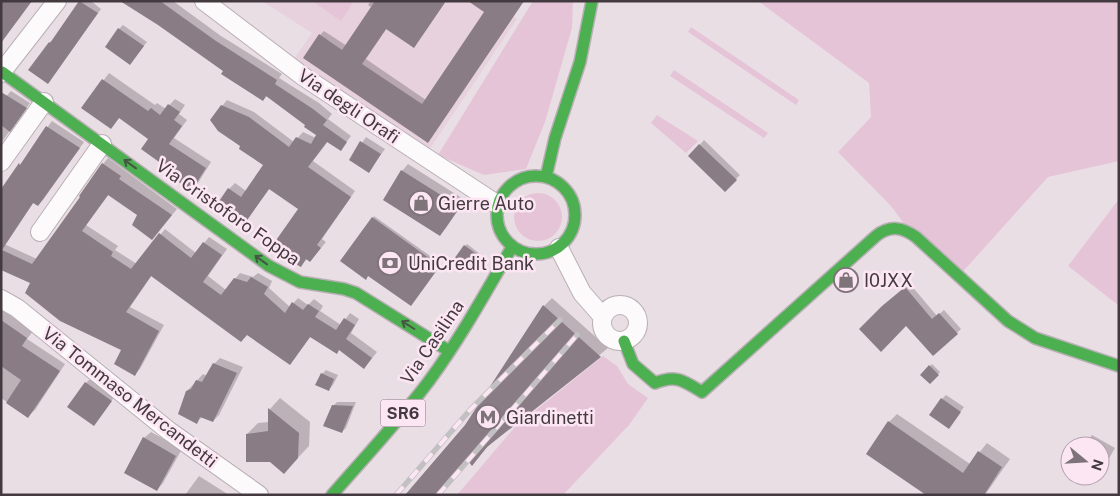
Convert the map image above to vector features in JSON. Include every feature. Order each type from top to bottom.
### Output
[{"type":"street","points":[[2,73],[57,1]]},
{"type":"street","name":"Via degli Orafi","points":[[204,1],[298,72],[498,205]]},
{"type":"street","points":[[546,177],[553,146],[578,69],[592,1]]},
{"type":"street","name":"Via Cristoforo Foppa","points":[[2,73],[283,274],[305,283],[341,288],[356,293],[449,351]]},
{"type":"street","points":[[1,162],[44,102]]},
{"type":"street","points":[[40,232],[102,144]]},
{"type":"street","points":[[529,176],[546,177],[558,182],[571,196],[575,206],[576,220],[567,240],[559,248],[548,253],[534,255],[519,251],[501,234],[497,216],[498,205],[506,190],[517,181],[529,176]]},
{"type":"street","points":[[624,341],[633,364],[655,383],[673,377],[702,392],[884,229],[895,227],[908,231],[916,237],[1008,321],[1035,338],[1119,366]]},
{"type":"street","name":"Via Casilina","points":[[332,495],[402,414],[449,351],[512,246]]},
{"type":"street","points":[[559,248],[582,293],[603,317]]},
{"type":"street","name":"Via Tommaso Mercandetti","points":[[1,299],[18,308],[169,431],[259,495]]},
{"type":"street","points":[[623,305],[632,309],[637,316],[638,326],[634,335],[624,341],[614,341],[605,334],[603,317],[608,310],[623,305]]},
{"type":"shaded area","points":[[262,1],[490,1],[517,19],[429,150],[294,59],[312,33]]},
{"type":"shaded area","points":[[312,1],[354,1],[341,21]]},
{"type":"shaded area","points":[[533,1],[573,1],[572,28],[545,122],[526,169],[484,175],[438,155]]},
{"type":"shaded area","points":[[758,1],[1119,1],[1119,161],[1048,177],[959,276],[912,234],[891,206],[838,152],[871,117],[869,83]]},
{"type":"shaded area","points":[[691,27],[799,100],[796,105],[688,32]]},
{"type":"shaded area","points":[[674,70],[768,133],[764,138],[670,76]]},
{"type":"shaded area","points":[[657,115],[698,141],[686,153],[651,123]]},
{"type":"shaded area","points":[[533,193],[543,193],[555,200],[562,212],[562,222],[555,234],[543,241],[533,241],[525,237],[518,230],[514,222],[514,212],[518,204],[525,197]]},
{"type":"shaded area","points":[[1119,199],[1119,303],[1118,305],[1068,266]]},
{"type":"shaded area","points":[[603,356],[617,366],[628,384],[648,398],[629,425],[563,495],[457,495],[515,427]]},
{"type":"building","points":[[1,1],[32,1],[1,43]]},
{"type":"building","points":[[79,1],[98,13],[48,84],[28,70],[50,43]]},
{"type":"building","points":[[120,1],[160,1],[216,41],[277,80],[275,84],[327,120],[323,125],[347,142],[341,151],[327,142],[308,167],[351,197],[317,245],[321,248],[310,262],[306,259],[301,267],[272,246],[298,209],[269,189],[243,226],[215,207],[228,188],[241,197],[263,165],[239,149],[240,146],[218,131],[210,120],[221,105],[249,117],[289,147],[296,137],[311,144],[316,135],[266,96],[263,101],[221,74],[223,71],[158,25]]},
{"type":"building","points":[[375,1],[446,1],[414,48],[386,29],[362,64],[422,104],[484,12],[468,1],[524,1],[428,143],[303,58],[319,34],[342,50]]},
{"type":"building","points":[[118,28],[144,46],[130,65],[105,47]]},
{"type":"building","points":[[102,79],[148,111],[151,108],[160,115],[168,104],[180,112],[174,120],[182,126],[169,144],[206,168],[192,190],[170,177],[173,172],[141,149],[148,139],[119,118],[111,129],[81,108]]},
{"type":"building","points":[[1,92],[27,108],[10,132],[1,125]]},
{"type":"building","points":[[46,126],[80,148],[38,206],[33,203],[2,250],[32,264],[102,163],[121,176],[119,179],[172,215],[152,240],[132,225],[137,215],[108,195],[82,231],[113,252],[111,256],[131,269],[159,233],[191,258],[203,242],[222,255],[203,282],[221,295],[234,278],[247,282],[251,277],[268,287],[264,294],[285,313],[292,302],[303,310],[308,304],[319,311],[315,317],[336,330],[344,318],[355,325],[346,339],[372,358],[364,369],[339,350],[337,354],[310,337],[290,365],[247,335],[241,342],[151,276],[126,312],[159,331],[135,376],[114,364],[121,350],[60,321],[25,293],[30,283],[1,270],[1,189],[19,163],[20,165]]},
{"type":"building","points":[[360,141],[381,154],[369,173],[349,160]]},
{"type":"building","points":[[699,144],[737,180],[725,192],[688,156]]},
{"type":"building","name":"Gierre Auto","points":[[401,170],[460,207],[440,236],[383,200]]},
{"type":"building","name":"UniCredit Bank","points":[[372,217],[440,266],[411,306],[368,276],[366,280],[340,261]]},
{"type":"building","points":[[464,245],[479,256],[469,269],[454,259]]},
{"type":"building","points":[[905,287],[932,319],[939,313],[958,334],[933,356],[906,326],[881,352],[859,329]]},
{"type":"building","name":"Giardinetti","points":[[543,305],[601,357],[487,447],[472,466],[469,462],[440,495],[405,495],[465,425]]},
{"type":"building","points":[[1,320],[27,338],[22,346],[60,371],[28,418],[6,403],[21,380],[1,366]]},
{"type":"building","points":[[213,363],[237,373],[213,422],[200,417],[197,424],[178,414],[186,391],[191,389],[196,380],[202,382]]},
{"type":"building","points":[[929,365],[939,375],[930,384],[920,375]]},
{"type":"building","points":[[321,373],[334,379],[329,391],[315,385]]},
{"type":"building","points":[[85,382],[112,401],[94,426],[67,407]]},
{"type":"building","points":[[941,398],[961,412],[949,429],[929,415]]},
{"type":"building","points":[[332,405],[353,406],[342,433],[323,426]]},
{"type":"building","points":[[268,408],[299,433],[298,458],[284,474],[270,462],[246,462],[246,434],[268,431]]},
{"type":"building","points":[[888,421],[963,473],[978,451],[1002,467],[984,495],[926,495],[866,454]]},
{"type":"building","points":[[143,437],[176,456],[157,491],[124,473]]},
{"type":"railway","points":[[396,495],[470,410],[560,320]]},
{"type":"railway","points":[[438,495],[577,335]]},
{"type":"traffic: fast","points":[[546,177],[555,138],[580,62],[592,1]]},
{"type":"traffic: fast","points":[[2,72],[269,266],[300,282],[344,289],[356,293],[449,351]]},
{"type":"traffic: fast","points":[[528,176],[544,176],[558,182],[569,193],[575,207],[575,215],[575,223],[569,237],[558,248],[544,254],[528,254],[514,248],[503,237],[497,223],[497,207],[503,193],[514,182],[528,176]]},
{"type":"traffic: fast","points":[[624,341],[633,364],[655,383],[669,379],[680,380],[702,392],[876,236],[886,230],[901,229],[916,237],[1008,321],[1035,338],[1119,366]]},
{"type":"traffic: fast","points":[[332,495],[394,425],[429,381],[462,332],[512,247]]},
{"type":"place","name":"Gierre Auto","points":[[421,203]]},
{"type":"place","name":"UniCredit Bank","points":[[390,263]]},
{"type":"place","name":"I0JXX","points":[[846,280]]},
{"type":"place","name":"Giardinetti","points":[[488,417]]}]
